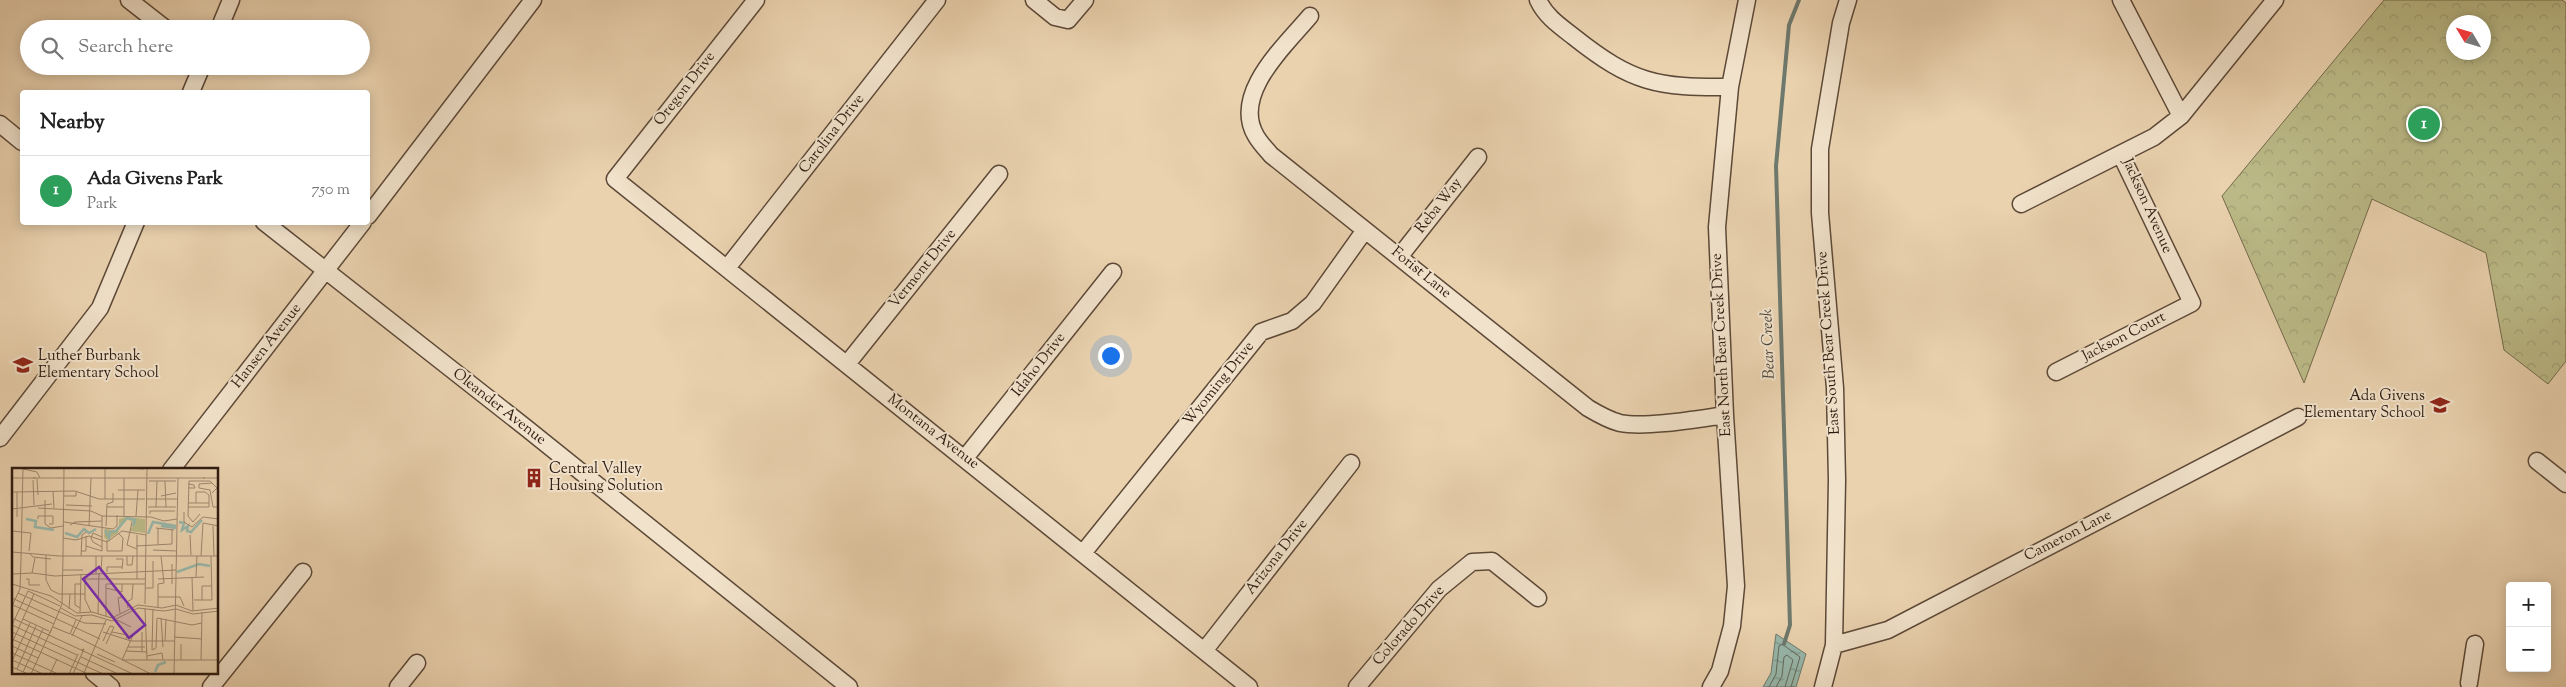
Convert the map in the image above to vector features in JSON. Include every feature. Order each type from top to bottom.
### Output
[{"type":"street","points":[[130,0],[155,20]]},
{"type":"street","points":[[223,20],[232,0]]},
{"type":"street","points":[[370,213],[533,0]]},
{"type":"street","name":"Oregon Drive","points":[[615,179],[756,0]]},
{"type":"street","name":"Carolina Drive","points":[[726,268],[937,0]]},
{"type":"street","points":[[1034,0],[1054,17],[1068,20],[1086,0]]},
{"type":"street","points":[[1538,0],[1544,14],[1594,53],[1631,75],[1646,81],[1670,86],[1730,87]]},
{"type":"street","name":"East North Bear Creek Drive","points":[[1711,687],[1720,671],[1732,626],[1736,586],[1725,415],[1717,227],[1730,87],[1747,0]]},
{"type":"street","name":"East South Bear Creek Drive","points":[[1822,687],[1834,645],[1837,480],[1835,388],[1820,213],[1820,149],[1841,23],[1848,0]]},
{"type":"street","points":[[2121,0],[2181,116]]},
{"type":"street","name":"Jackson Avenue","points":[[2192,303],[2121,155],[2154,137],[2181,116],[2275,0]]},
{"type":"street","name":"Forist Lane","points":[[1310,16],[1258,81],[1250,103],[1250,116],[1255,135],[1271,155],[1400,256],[1588,408],[1606,419],[1621,423],[1641,424],[1725,415]]},
{"type":"street","points":[[192,90],[198,75]]},
{"type":"street","points":[[0,124],[20,140]]},
{"type":"street","points":[[2021,204],[2121,155]]},
{"type":"street","name":"Reba Way","points":[[1400,256],[1478,157]]},
{"type":"street","name":"Vermont Drive","points":[[847,364],[999,174]]},
{"type":"street","name":"Montana Avenue","points":[[615,179],[966,458],[1249,687]]},
{"type":"street","points":[[0,438],[100,308],[131,225]]},
{"type":"street","name":"Oleander Avenue","points":[[268,225],[525,427],[849,687]]},
{"type":"street","name":"Hansen Avenue","points":[[173,468],[360,225]]},
{"type":"street","name":"Wyoming Drive","points":[[1083,553],[1261,332],[1292,321],[1313,303],[1365,230]]},
{"type":"street","name":"Idaho Drive","points":[[966,458],[1113,272]]},
{"type":"street","name":"Jackson Court","points":[[2056,372],[2192,303]]},
{"type":"street","name":"Cameron Lane","points":[[1834,645],[1888,630],[2298,417]]},
{"type":"street","points":[[2537,461],[2566,484]]},
{"type":"street","name":"Arizona Drive","points":[[1204,651],[1351,463]]},
{"type":"street","name":"Colorado Drive","points":[[1357,687],[1439,589],[1472,562],[1492,561],[1538,598]]},
{"type":"street","points":[[211,687],[303,572]]},
{"type":"street","points":[[2470,686],[2475,644]]},
{"type":"street","points":[[398,687],[417,663]]},
{"type":"street","points":[[95,674],[111,687]]},
{"type":"green space","points":[[2384,0],[2562,0],[2566,3],[2566,361],[2548,384],[2504,350],[2486,253],[2372,199],[2304,383],[2222,196]]},
{"type":"water","points":[[1776,634],[1806,654],[1796,687],[1763,687],[1771,673]]},
{"type":"waterway","name":"Bear Creek","points":[[1784,644],[1790,625],[1776,166],[1789,25],[1799,0]]},
{"type":"place","name":"Ada Givens Park","points":[[2424,124]]},
{"type":"place","name":"Luther Burbank Elementary School","points":[[23,365]]},
{"type":"place","name":"Ada Givens Elementary School","points":[[2440,405]]},
{"type":"place","name":"Central Valley Housing Solution","points":[[534,478]]}]
